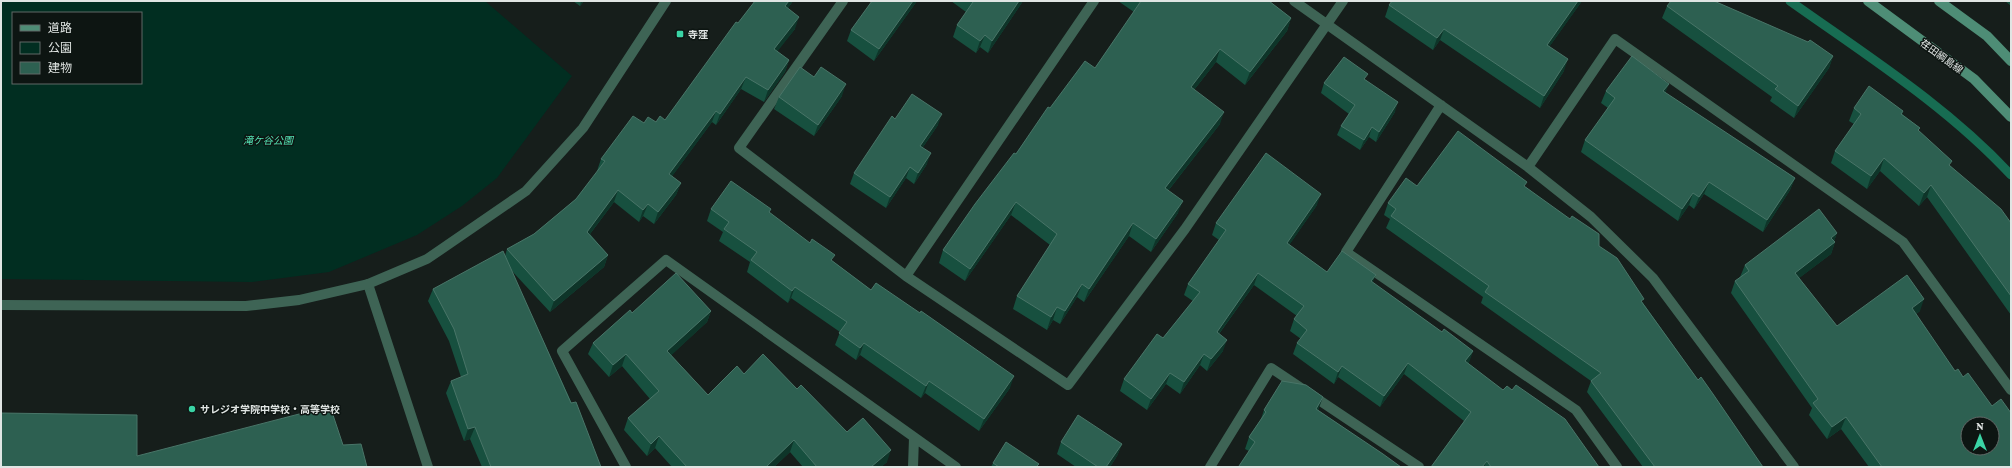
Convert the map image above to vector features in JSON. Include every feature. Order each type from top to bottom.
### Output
[{"type":"main road","name":"荏田綱島線","points":[[1868,1],[1974,79],[2011,117]]},
{"type":"main road","points":[[1939,1],[1987,36],[2011,61]]},
{"type":"street","points":[[1,305],[246,306],[299,300],[368,284],[427,259],[526,191],[583,128],[666,1]]},
{"type":"street","points":[[843,1],[738,148],[906,276],[1068,385],[1185,229],[1343,1]]},
{"type":"street","points":[[906,276],[1094,1]]},
{"type":"street","points":[[1294,1],[1528,168],[1592,217],[1653,278],[1794,467]]},
{"type":"street","points":[[1528,168],[1615,39],[1903,242],[2011,390]]},
{"type":"street","points":[[1441,106],[1346,252],[1576,410],[1617,467]]},
{"type":"street","points":[[626,467],[562,351],[666,260],[956,467]]},
{"type":"street","points":[[368,284],[428,467]]},
{"type":"street","points":[[1210,467],[1271,368],[1419,467]]},
{"type":"street","points":[[913,467],[914,438]]},
{"type":"green space","name":"滝ケ谷公園","points":[[1,1],[485,1],[572,76],[497,178],[462,206],[417,235],[329,272],[252,282],[1,279]]},
{"type":"building","points":[[755,1],[789,1],[785,6],[799,17],[774,49],[789,60],[768,90],[746,77],[720,114],[716,111],[669,174],[681,183],[658,212],[648,204],[643,210],[618,190],[587,232],[608,255],[554,301],[507,249],[534,234],[576,199],[605,161],[601,159],[633,116],[644,123],[648,117],[656,122],[660,116],[665,120],[736,22],[738,23]]},
{"type":"building","points":[[872,1],[913,1],[879,49],[851,30]]},
{"type":"building","points":[[972,1],[1019,1],[992,41],[985,35],[980,41],[957,25],[973,2]]},
{"type":"building","points":[[1141,1],[1269,1],[1291,18],[1250,72],[1220,49],[1191,87],[1224,112],[1165,188],[1183,201],[1156,239],[1133,223],[1089,289],[1082,284],[1065,311],[1057,307],[1051,317],[1017,296],[1057,234],[1016,202],[970,269],[943,250],[975,204],[1014,153],[1016,154],[1048,107],[1050,108],[1085,61],[1095,68]]},
{"type":"building","points":[[1392,1],[1578,1],[1547,45],[1568,59],[1544,96],[1444,29],[1437,38],[1389,5]]},
{"type":"building","points":[[1671,1],[1714,1],[1808,42],[1810,40],[1833,56],[1798,106],[1775,89],[1778,86],[1667,6]]},
{"type":"building","points":[[1632,56],[1669,84],[1663,91],[1795,178],[1767,220],[1709,182],[1699,197],[1693,193],[1682,209],[1585,140],[1615,98],[1606,91]]},
{"type":"building","points":[[1344,57],[1368,74],[1364,79],[1398,102],[1379,132],[1372,127],[1364,140],[1341,126],[1355,105],[1324,83]]},
{"type":"building","points":[[800,67],[814,77],[821,67],[846,84],[818,125],[779,97]]},
{"type":"building","points":[[1869,86],[1903,111],[1901,114],[1920,128],[1918,130],[1952,161],[1949,165],[2001,209],[2011,223],[2011,296],[1931,185],[1924,193],[1884,158],[1871,176],[1835,151],[1861,114],[1854,108]]},
{"type":"building","points":[[912,94],[942,114],[920,146],[931,153],[918,173],[910,167],[890,197],[854,173],[892,116],[895,119]]},
{"type":"building","points":[[1458,131],[1527,182],[1524,186],[1570,219],[1572,216],[1599,234],[1599,246],[1617,258],[1644,299],[1641,301],[1698,380],[1701,377],[1763,467],[1655,467],[1591,381],[1601,373],[1485,292],[1489,286],[1391,216],[1396,209],[1388,203],[1406,178],[1417,186]]},
{"type":"building","points":[[1266,153],[1321,194],[1287,243],[1327,272],[1342,251],[1376,275],[1371,281],[1442,332],[1444,329],[1473,351],[1465,361],[1503,390],[1507,386],[1512,390],[1516,385],[1565,419],[1599,467],[1491,467],[1487,461],[1482,467],[1431,467],[1471,412],[1408,363],[1384,396],[1342,366],[1338,372],[1297,343],[1307,330],[1294,319],[1304,306],[1258,273],[1217,332],[1227,340],[1211,359],[1204,354],[1184,382],[1170,373],[1151,399],[1124,379],[1157,334],[1163,338],[1200,292],[1188,284],[1226,230],[1216,223]]},
{"type":"building","points":[[731,181],[771,209],[769,212],[810,243],[812,239],[835,255],[831,260],[871,290],[876,283],[920,313],[921,311],[1014,376],[984,419],[929,381],[926,386],[864,343],[860,348],[839,333],[847,322],[795,287],[792,291],[751,260],[757,252],[724,229],[729,222],[711,209]]},
{"type":"building","points":[[1819,209],[1837,233],[1831,238],[1835,242],[1795,273],[1837,326],[1907,275],[1924,299],[1912,308],[1955,371],[1958,369],[1963,377],[1968,373],[1992,406],[2001,399],[2011,413],[2011,467],[1882,467],[1846,417],[1832,427],[1813,403],[1818,399],[1735,281],[1749,271],[1745,265]]},
{"type":"building","points":[[503,251],[571,403],[576,402],[601,467],[491,467],[475,427],[468,429],[451,381],[468,374],[454,329],[433,289]]},
{"type":"building","points":[[676,273],[711,311],[667,351],[708,395],[737,366],[744,374],[763,354],[797,389],[801,385],[847,432],[863,418],[891,450],[871,467],[817,467],[794,440],[766,467],[687,467],[659,436],[651,444],[628,418],[659,391],[626,354],[613,365],[593,343],[630,310],[632,313]]},
{"type":"building","points":[[1282,381],[1306,385],[1323,397],[1316,409],[1401,467],[1240,467],[1239,466],[1255,442],[1249,437],[1266,412],[1264,410]]},
{"type":"building","points":[[330,406],[343,445],[361,444],[367,467],[1,467],[1,413],[137,415],[137,456]]},
{"type":"building","points":[[1078,415],[1122,444],[1106,467],[1098,467],[1061,442]]},
{"type":"building","points":[[1006,442],[1039,464],[1036,467],[999,467],[993,463]]},
{"type":"waterway","points":[[1790,1],[1905,82],[1933,104],[1960,126],[2011,175]]},
{"type":"place","name":"寺窪","points":[[680,34]]},
{"type":"place","name":"サレジオ学院中学校・高等学校","points":[[192,409]]}]
